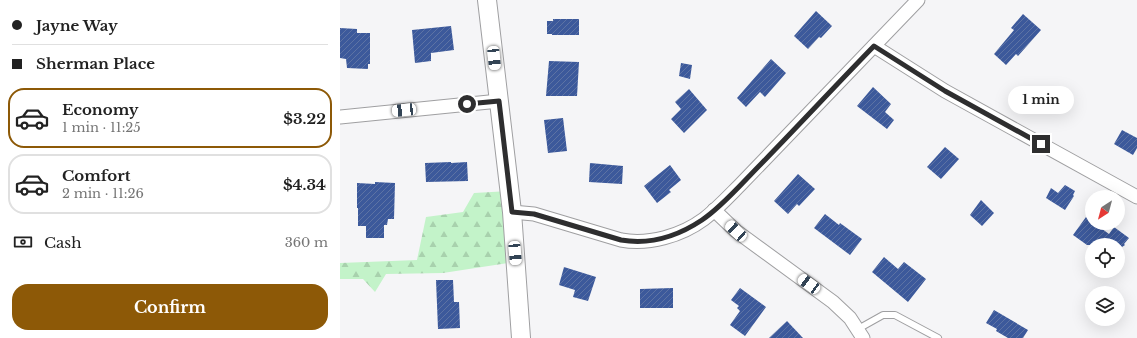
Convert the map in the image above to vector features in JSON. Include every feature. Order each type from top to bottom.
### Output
[{"type":"street","points":[[487,0],[512,212],[521,338]]},
{"type":"street","points":[[512,212],[534,214],[632,242],[658,240],[686,230],[714,210],[918,0]]},
{"type":"street","points":[[874,46],[945,91],[1137,197]]},
{"type":"street","points":[[340,116],[499,101]]},
{"type":"street","points":[[714,210],[736,231],[833,302],[850,318],[861,333]]},
{"type":"lane","points":[[861,333],[883,315],[894,315],[938,338]]},
{"type":"green space","points":[[509,191],[508,263],[443,273],[386,274],[375,292],[363,279],[340,279],[340,263],[417,260],[426,217],[463,212],[474,193]]},
{"type":"building","points":[[816,11],[832,26],[808,49],[794,36]]},
{"type":"building","points":[[1023,14],[1041,30],[1018,56],[1016,54],[1006,65],[994,54],[1014,30],[1011,28]]},
{"type":"building","points":[[553,19],[579,19],[579,35],[547,34],[547,21],[553,21]]},
{"type":"building","points":[[451,26],[454,50],[431,53],[431,61],[415,63],[412,30]]},
{"type":"building","points":[[340,28],[357,29],[357,33],[370,33],[370,64],[368,64],[368,69],[347,68],[346,59],[340,58]]},
{"type":"building","points":[[771,59],[786,73],[765,97],[760,92],[746,107],[737,98]]},
{"type":"building","points":[[549,61],[579,62],[577,96],[546,96]]},
{"type":"building","points":[[681,63],[692,65],[690,79],[679,76]]},
{"type":"building","points":[[873,87],[891,104],[885,112],[894,120],[887,129],[857,106]]},
{"type":"building","points":[[689,89],[707,110],[684,133],[671,119],[681,109],[675,102]]},
{"type":"building","points":[[563,118],[567,151],[548,153],[544,120]]},
{"type":"building","points":[[1122,130],[1137,138],[1137,148],[1133,155],[1114,144]]},
{"type":"building","points":[[945,147],[959,159],[941,179],[927,167]]},
{"type":"building","points":[[467,162],[468,181],[426,182],[425,163]]},
{"type":"building","points":[[590,163],[623,166],[622,184],[589,182]]},
{"type":"building","points":[[670,165],[681,180],[669,190],[671,192],[657,203],[644,186]]},
{"type":"building","points":[[798,174],[815,189],[799,206],[797,204],[788,214],[774,201]]},
{"type":"building","points":[[375,182],[395,183],[394,219],[388,219],[387,225],[384,225],[384,238],[366,238],[366,226],[358,226],[357,183],[375,184]]},
{"type":"building","points":[[1065,185],[1075,191],[1074,196],[1065,210],[1046,198],[1051,188],[1058,193]]},
{"type":"building","points":[[981,200],[994,213],[982,226],[970,215]]},
{"type":"building","points":[[825,214],[839,225],[840,223],[862,239],[850,255],[814,228]]},
{"type":"building","points":[[1085,218],[1085,230],[1104,230],[1109,234],[1112,230],[1118,230],[1129,238],[1125,243],[1125,238],[1085,238],[1085,244],[1073,235]]},
{"type":"building","points":[[884,257],[898,269],[904,262],[926,279],[908,302],[872,272]]},
{"type":"building","points":[[564,267],[596,277],[588,301],[573,297],[575,290],[559,285]]},
{"type":"building","points":[[436,280],[453,280],[454,302],[459,302],[460,328],[438,329]]},
{"type":"building","points":[[673,288],[673,308],[640,308],[640,289]]},
{"type":"building","points":[[740,288],[766,307],[745,336],[730,325],[740,311],[737,308],[739,306],[731,300]]},
{"type":"building","points":[[994,310],[1028,330],[1023,338],[1008,338],[996,331],[997,329],[986,323]]},
{"type":"building","points":[[787,321],[803,338],[769,338]]},
{"type":"route","points":[[467,104],[499,101],[512,212],[534,214],[632,242],[658,240],[686,230],[702,220],[740,184],[874,46],[945,91],[1041,144]]}]
